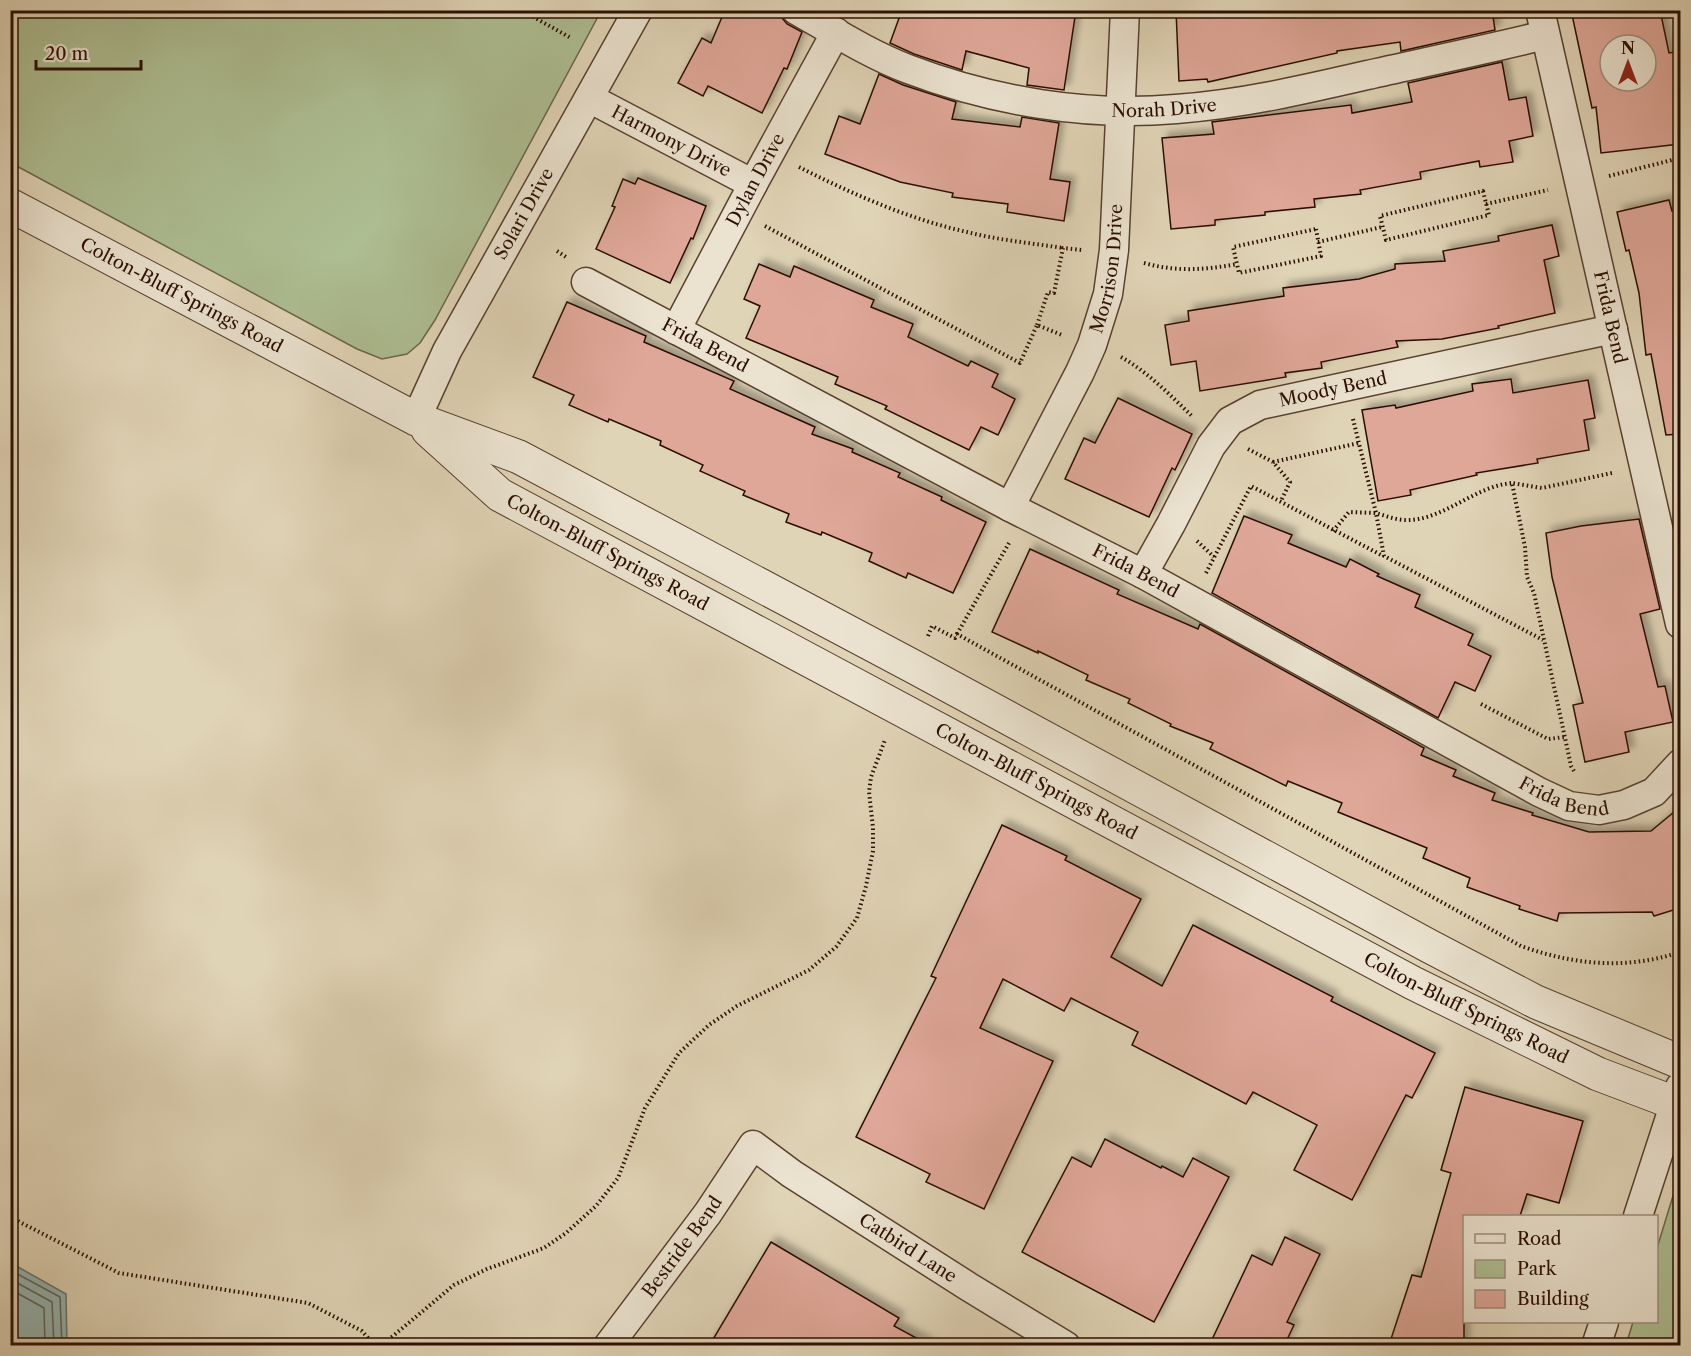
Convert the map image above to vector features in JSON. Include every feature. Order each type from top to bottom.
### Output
[{"type":"street","name":"Solari Drive","points":[[416,419],[447,351],[638,10]]},
{"type":"street","name":"Norah Drive","points":[[796,10],[872,53],[908,69],[965,87],[1012,98],[1088,110],[1175,110],[1271,97],[1543,23]]},
{"type":"street","name":"Morrison Drive","points":[[1010,507],[1080,372],[1097,331],[1108,294],[1114,249],[1125,10]]},
{"type":"street","name":"Frida Bend","points":[[1543,23],[1680,624]]},
{"type":"street","name":"Dylan Drive","points":[[676,330],[836,32]]},
{"type":"street","name":"Harmony Drive","points":[[589,98],[753,184]]},
{"type":"street","name":"Colton-Bluff Springs Road","points":[[10,205],[416,419],[519,457],[1536,1002],[1680,1062]]},
{"type":"street","name":"Frida Bend","points":[[586,282],[1010,507],[1143,574],[1539,792],[1569,806],[1599,810],[1624,805],[1654,792],[1680,764]]},
{"type":"street","name":"Moody Bend","points":[[1143,574],[1211,446],[1230,421],[1242,413],[1260,405],[1613,329]]},
{"type":"street","name":"Colton-Bluff Springs Road","points":[[416,419],[500,495],[1413,983],[1598,1074],[1679,1098]]},
{"type":"street","points":[[1638,1215],[1679,1098]]},
{"type":"street","name":"Bestride Bend","points":[[608,1346],[708,1213],[753,1145]]},
{"type":"street","name":"Catbird Lane","points":[[753,1145],[831,1200],[1066,1346]]},
{"type":"street","points":[[1596,1346],[1604,1323]]},
{"type":"path","points":[[521,10],[571,38]]},
{"type":"path","points":[[1601,178],[1680,158]]},
{"type":"path","points":[[793,164],[879,204],[968,233],[1084,250]]},
{"type":"path","points":[[1486,204],[1558,188]]},
{"type":"path","points":[[1483,191],[1489,215],[1386,240],[1382,227],[1380,216],[1483,191]]},
{"type":"path","points":[[761,224],[1020,363],[1037,325],[1048,292],[1054,294],[1063,248]]},
{"type":"path","points":[[1318,242],[1382,227]]},
{"type":"path","points":[[1316,229],[1321,256],[1239,273],[1237,264],[1233,247],[1316,229]]},
{"type":"path","points":[[1138,262],[1178,270],[1206,270],[1237,264]]},
{"type":"path","points":[[1037,325],[1071,339]]},
{"type":"path","points":[[1115,353],[1140,369],[1200,424]]},
{"type":"path","points":[[1350,410],[1376,513],[1384,556]]},
{"type":"path","points":[[1274,462],[1359,443]]},
{"type":"path","points":[[1239,444],[1274,462],[1290,482],[1281,501]]},
{"type":"path","points":[[1333,531],[1349,512],[1376,513],[1399,520],[1422,518],[1497,484],[1512,483],[1542,488],[1613,473]]},
{"type":"path","points":[[1512,483],[1525,547],[1527,576],[1534,593],[1571,766],[1576,774]]},
{"type":"path","points":[[1204,576],[1251,486],[1544,640]]},
{"type":"path","points":[[1190,533],[1214,557]]},
{"type":"path","points":[[938,629],[955,638],[1014,535]]},
{"type":"path","points":[[957,634],[1521,946],[1548,956],[1582,963],[1620,964],[1663,957],[1680,951]]},
{"type":"path","points":[[1481,704],[1548,739],[1565,737]]},
{"type":"path","points":[[381,1346],[454,1285],[487,1269],[544,1248],[566,1233],[596,1206],[618,1178],[645,1108],[679,1053],[709,1025],[737,1006],[809,970],[836,947],[857,918],[866,886],[873,851],[873,828],[868,792],[871,777],[888,733]]},
{"type":"path","points":[[10,1217],[119,1273],[308,1304],[362,1331],[375,1346]]},
{"type":"green space","points":[[10,11],[601,11],[435,320],[420,343],[407,354],[382,359],[357,349],[11,163]]},
{"type":"green space","points":[[1680,1173],[1680,1345],[1626,1345],[1633,1323],[1658,1323],[1658,1245]]},
{"type":"water","points":[[11,1263],[66,1294],[67,1345],[11,1345]]},
{"type":"building","points":[[725,10],[780,10],[787,24],[802,32],[787,69],[784,68],[762,113],[708,86],[703,96],[678,83],[702,38],[711,43]]},
{"type":"building","points":[[902,10],[1076,10],[1064,90],[1027,85],[1029,68],[966,51],[962,70],[914,54],[890,43]]},
{"type":"building","points":[[1176,10],[1492,10],[1495,30],[1401,51],[1400,42],[1337,51],[1337,53],[1208,82],[1207,79],[1179,81]]},
{"type":"building","points":[[1571,10],[1660,10],[1669,53],[1676,52],[1680,73],[1680,144],[1601,153],[1596,107],[1592,108]]},
{"type":"building","points":[[1502,62],[1509,100],[1526,97],[1533,136],[1509,141],[1513,162],[1480,167],[1479,161],[1420,172],[1421,179],[1360,190],[1361,194],[1314,199],[1315,207],[1215,220],[1215,225],[1171,229],[1162,138],[1214,134],[1212,122],[1351,105],[1352,113],[1412,102],[1408,83]]},
{"type":"building","points":[[879,74],[903,85],[956,102],[952,119],[1020,127],[1022,117],[1059,123],[1050,179],[1070,182],[1064,221],[1007,212],[1008,204],[952,197],[953,193],[900,182],[825,154],[839,116],[860,124]]},
{"type":"building","points":[[638,178],[706,206],[693,239],[691,238],[670,283],[596,249],[615,207],[612,206],[623,179],[635,184]]},
{"type":"building","points":[[1669,200],[1672,211],[1680,209],[1680,434],[1666,435],[1651,354],[1646,355],[1639,293],[1617,212]]},
{"type":"building","points":[[1552,225],[1559,256],[1544,260],[1555,313],[1498,326],[1499,328],[1442,339],[1396,341],[1398,347],[1321,362],[1322,368],[1285,373],[1286,377],[1200,391],[1196,361],[1171,365],[1165,325],[1189,321],[1188,311],[1284,296],[1283,288],[1359,279],[1395,269],[1395,264],[1445,261],[1443,251],[1499,241],[1498,236]]},
{"type":"building","points":[[759,264],[790,277],[794,266],[874,300],[871,307],[913,324],[908,337],[968,366],[971,361],[998,374],[992,387],[1015,399],[998,435],[981,427],[969,450],[885,409],[887,406],[835,384],[838,377],[746,338],[760,306],[744,299]]},
{"type":"building","points":[[567,302],[646,336],[644,342],[734,381],[730,389],[815,427],[812,434],[853,449],[852,452],[900,473],[898,477],[942,497],[941,500],[986,522],[953,593],[908,573],[906,578],[869,561],[872,553],[822,532],[821,535],[786,522],[789,514],[743,495],[745,491],[700,471],[703,465],[660,445],[661,441],[569,405],[574,395],[533,377]]},
{"type":"building","points":[[1511,379],[1513,393],[1588,380],[1595,418],[1584,420],[1589,450],[1537,459],[1538,463],[1476,473],[1477,475],[1410,490],[1411,495],[1378,501],[1362,410],[1395,405],[1396,408],[1473,391],[1472,384]]},
{"type":"building","points":[[1118,398],[1192,434],[1175,470],[1172,468],[1149,517],[1065,479],[1084,438],[1095,443]]},
{"type":"building","points":[[1244,516],[1292,535],[1288,543],[1346,567],[1350,559],[1379,574],[1377,576],[1420,595],[1415,607],[1473,634],[1468,645],[1491,656],[1475,691],[1455,682],[1438,718],[1212,593]]},
{"type":"building","points":[[1639,519],[1660,609],[1640,614],[1658,687],[1665,686],[1673,722],[1625,732],[1629,752],[1585,762],[1573,705],[1583,703],[1552,577],[1546,533]]},
{"type":"building","points":[[1030,549],[1119,590],[1117,594],[1198,629],[1200,624],[1424,748],[1421,755],[1456,770],[1453,776],[1495,793],[1492,800],[1589,832],[1651,831],[1680,807],[1680,908],[1654,916],[1652,912],[1559,913],[1557,921],[1519,909],[1520,906],[1467,887],[1470,878],[1423,858],[1427,848],[1338,812],[1342,803],[1288,781],[1286,786],[1210,749],[1213,743],[1170,726],[1171,724],[1128,703],[1130,699],[1086,680],[1088,675],[992,632]]},
{"type":"building","points":[[1002,825],[1067,856],[1065,860],[1141,899],[1111,957],[1162,986],[1193,925],[1333,997],[1331,1001],[1435,1053],[1412,1098],[1406,1095],[1352,1200],[1294,1170],[1317,1125],[1253,1092],[1246,1104],[1132,1045],[1138,1032],[1071,998],[1064,1011],[1003,979],[980,1028],[1053,1061],[984,1209],[926,1182],[930,1174],[856,1137],[936,978],[931,976]]},
{"type":"building","points":[[1465,1087],[1583,1121],[1559,1203],[1527,1194],[1520,1215],[1463,1215],[1464,1346],[1412,1346],[1391,1339],[1412,1275],[1421,1277],[1451,1173],[1441,1170]]},
{"type":"building","points":[[1105,1139],[1183,1177],[1193,1158],[1229,1177],[1154,1322],[1022,1252],[1072,1157],[1091,1167]]},
{"type":"building","points":[[1285,1237],[1320,1254],[1287,1322],[1294,1325],[1284,1346],[1209,1346],[1252,1255],[1272,1265]]},
{"type":"building","points":[[771,1242],[899,1318],[894,1326],[931,1346],[709,1346]]}]
